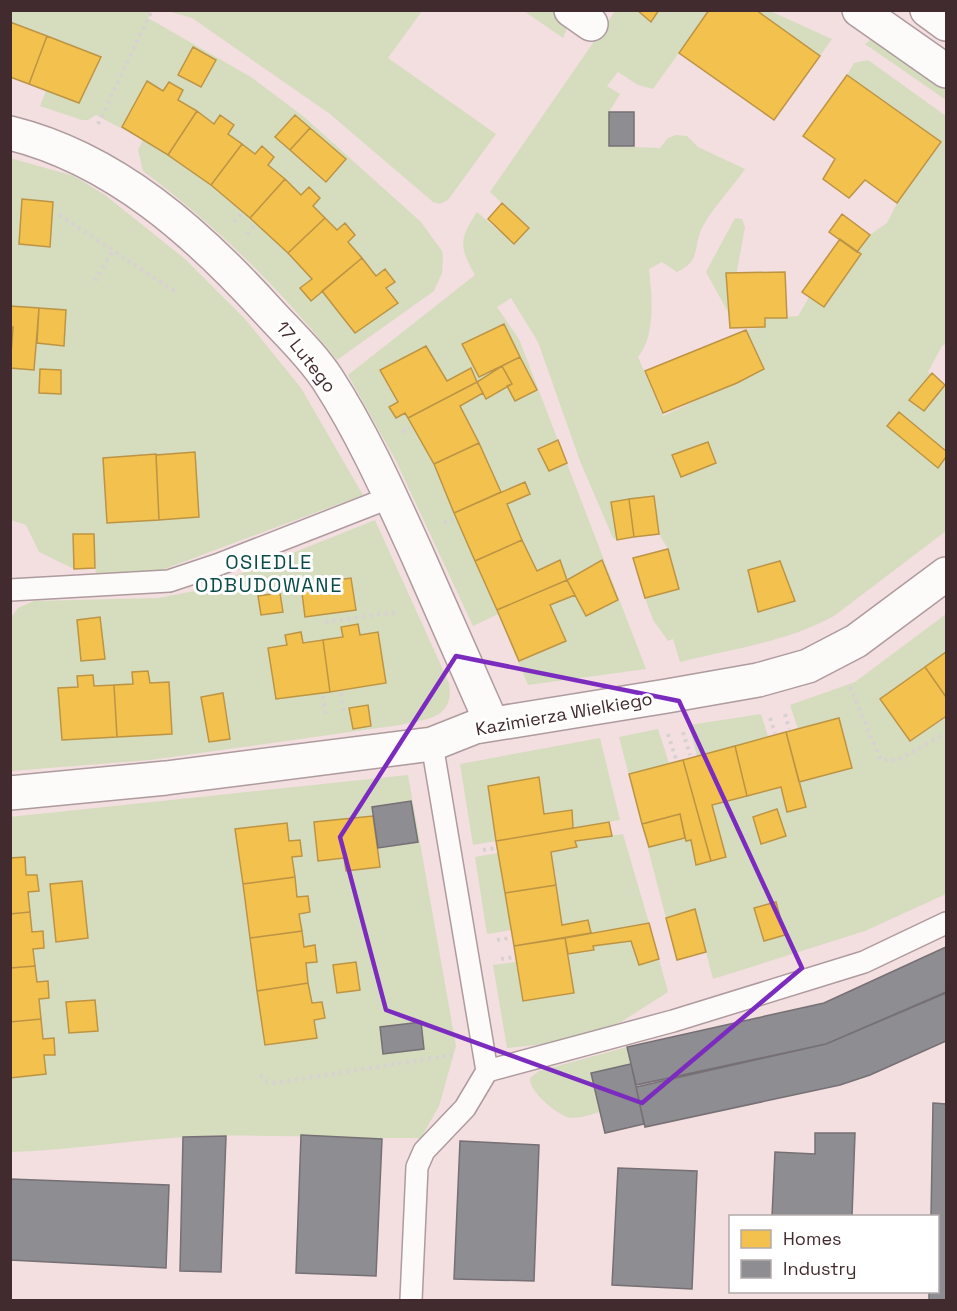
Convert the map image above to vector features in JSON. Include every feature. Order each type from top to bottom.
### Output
[{"type":"street","points":[[859,10],[946,71]]},
{"type":"street","points":[[927,10],[946,24]]},
{"type":"street","name":"17 Lutego","points":[[10,133],[48,142],[86,159],[122,181],[183,226],[220,260],[292,337],[328,380],[391,496],[492,724]]},
{"type":"street","name":"Kazimierza Wielkiego","points":[[10,794],[166,778],[432,744],[468,730],[492,724],[758,680],[808,666],[856,641],[946,574]]},
{"type":"lane","points":[[10,590],[169,581],[217,565],[391,496]]},
{"type":"lane","points":[[411,1300],[417,1167],[424,1151],[465,1108],[487,1071],[432,744]]},
{"type":"lane","points":[[487,1071],[673,1021],[864,962],[946,923]]},
{"type":"path","points":[[98,131],[96,127],[152,10]]},
{"type":"path","points":[[59,216],[176,292]]},
{"type":"path","points":[[95,281],[113,251]]},
{"type":"path","points":[[325,622],[404,611]]},
{"type":"path","points":[[846,678],[882,760],[898,760],[942,735]]},
{"type":"path","points":[[682,728],[690,755]]},
{"type":"path","points":[[667,731],[676,759]]},
{"type":"path","points":[[260,1075],[265,1080],[275,1083],[439,1058],[459,1051]]},
{"type":"highlighted area","points":[[456,656],[679,701],[802,968],[642,1103],[386,1010],[340,837]]},
{"type":"green space","points":[[10,11],[152,11],[148,18],[251,77],[303,116],[421,222],[442,251],[442,273],[434,291],[337,360],[292,307],[223,237],[143,171],[138,150],[143,140],[96,115],[88,120],[82,120],[40,106],[46,91],[79,103],[101,57],[11,22]]},
{"type":"green space","points":[[167,11],[422,11],[388,58],[496,134],[448,200],[440,204],[433,202],[330,114],[192,18]]},
{"type":"green space","points":[[524,11],[552,11],[566,21],[567,28],[563,38]]},
{"type":"green space","points":[[615,11],[709,11],[653,89],[638,85],[618,72],[607,86],[620,94],[609,112],[610,146],[660,148],[668,138],[676,135],[687,136],[698,147],[745,169],[703,226],[696,252],[690,262],[677,272],[662,262],[649,269],[652,303],[650,327],[644,348],[638,357],[663,416],[764,369],[746,330],[764,327],[765,318],[798,316],[809,297],[824,306],[861,255],[857,252],[870,235],[887,223],[897,203],[941,142],[847,75],[854,63],[868,60],[946,116],[946,344],[942,346],[928,372],[946,386],[946,531],[834,616],[816,625],[778,639],[680,662],[673,639],[668,641],[653,620],[645,598],[679,589],[668,549],[659,534],[654,496],[611,502],[617,540],[613,538],[580,461],[538,342],[511,298],[497,307],[519,339],[646,669],[528,685],[498,614],[473,626],[396,461],[348,375],[475,275],[466,257],[463,243],[467,229],[477,212],[514,244],[529,228],[490,192]]},
{"type":"green space","points":[[756,11],[770,11],[832,39],[820,56]]},
{"type":"green space","points":[[870,40],[878,41],[946,88],[946,100],[865,44]]},
{"type":"green space","points":[[10,158],[74,176],[105,195],[185,259],[245,319],[301,388],[363,495],[159,571],[96,577],[94,534],[73,535],[74,569],[39,552],[26,525],[11,520]]},
{"type":"green space","points":[[735,218],[742,219],[745,227],[729,314],[706,272]]},
{"type":"green space","points":[[375,520],[449,683],[450,695],[443,711],[429,719],[400,725],[150,760],[11,771],[10,619],[18,608],[34,601],[158,598],[200,590]]},
{"type":"green space","points":[[946,614],[946,894],[865,931],[713,979],[695,910],[666,918],[619,737],[658,729],[669,763],[697,756],[689,725],[761,714],[768,736],[798,729],[790,705],[855,682]]},
{"type":"green space","points":[[600,738],[620,820],[573,828],[572,810],[544,814],[538,778],[488,786],[496,841],[473,845],[460,764]]},
{"type":"green space","points":[[408,775],[456,1046],[439,1106],[421,1138],[184,1137],[11,1152],[10,817]]},
{"type":"green space","points":[[623,834],[649,923],[591,933],[588,920],[562,925],[551,852],[576,847],[575,841]]},
{"type":"green space","points":[[498,853],[511,930],[487,934],[475,857]]},
{"type":"green space","points":[[631,941],[639,965],[659,959],[668,992],[621,1022],[571,1041],[507,1048],[493,965],[516,962],[523,1001],[573,993],[568,954],[593,950],[593,946]]},
{"type":"green space","points":[[627,1047],[631,1064],[591,1073],[600,1112],[567,1117],[546,1103],[531,1083],[530,1078],[539,1071]]},
{"type":"building: Homes","points":[[637,10],[659,10],[651,22]]},
{"type":"building: Homes","points":[[709,10],[756,10],[820,56],[774,120],[679,53]]},
{"type":"building: Homes","points":[[10,22],[47,36],[29,84],[10,77]]},
{"type":"building: Homes","points":[[47,36],[101,57],[79,103],[29,84]]},
{"type":"building: Homes","points":[[193,47],[216,60],[201,87],[178,75]]},
{"type":"building: Homes","points":[[847,75],[941,142],[897,203],[865,180],[849,198],[823,179],[835,159],[803,136]]},
{"type":"building: Homes","points":[[147,81],[163,91],[169,82],[183,90],[178,100],[197,111],[168,155],[122,127]]},
{"type":"building: Homes","points":[[197,111],[214,124],[220,115],[234,125],[228,134],[242,144],[211,185],[168,155]]},
{"type":"building: Homes","points":[[295,115],[310,128],[290,150],[275,137]]},
{"type":"building: Homes","points":[[310,128],[346,159],[326,182],[290,150]]},
{"type":"building: Homes","points":[[242,144],[255,154],[262,146],[274,157],[268,165],[285,179],[250,218],[211,185]]},
{"type":"building: Homes","points":[[285,179],[301,195],[309,187],[320,198],[313,206],[325,218],[288,253],[250,218]]},
{"type":"building: Homes","points":[[22,199],[53,202],[50,247],[19,244]]},
{"type":"building: Homes","points":[[502,203],[529,228],[514,244],[488,219]]},
{"type":"building: Homes","points":[[842,214],[870,235],[857,252],[829,232]]},
{"type":"building: Homes","points":[[325,218],[337,230],[345,223],[355,235],[348,242],[362,258],[311,301],[300,288],[312,279],[288,253]]},
{"type":"building: Homes","points":[[840,239],[861,254],[824,307],[802,292]]},
{"type":"building: Homes","points":[[362,258],[376,276],[385,269],[395,282],[386,288],[398,303],[355,333],[322,291]]},
{"type":"building: Homes","points":[[785,272],[787,318],[765,318],[765,327],[730,328],[726,273]]},
{"type":"building: Homes","points":[[10,306],[39,308],[34,370],[10,368],[13,327],[10,327]]},
{"type":"building: Homes","points":[[39,308],[66,310],[64,346],[37,343]]},
{"type":"building: Homes","points":[[504,324],[520,357],[479,377],[462,344]]},
{"type":"building: Homes","points":[[746,330],[764,369],[737,383],[663,413],[645,371]]},
{"type":"building: Homes","points":[[426,346],[447,381],[471,368],[477,382],[408,418],[405,413],[396,418],[389,407],[398,402],[380,370]]},
{"type":"building: Homes","points":[[520,357],[537,390],[515,401],[507,386],[512,384],[502,366]]},
{"type":"building: Homes","points":[[502,366],[512,384],[486,399],[477,382]]},
{"type":"building: Homes","points":[[40,369],[61,370],[61,394],[39,393]]},
{"type":"building: Homes","points":[[932,373],[945,385],[924,411],[909,400]]},
{"type":"building: Homes","points":[[477,382],[483,393],[460,406],[479,443],[434,464],[408,418]]},
{"type":"building: Homes","points":[[899,412],[946,451],[946,457],[938,468],[887,426]]},
{"type":"building: Homes","points":[[558,440],[567,463],[549,471],[538,449]]},
{"type":"building: Homes","points":[[708,442],[716,463],[681,477],[672,455]]},
{"type":"building: Homes","points":[[479,443],[501,492],[454,513],[434,464]]},
{"type":"building: Homes","points":[[195,452],[199,517],[159,520],[156,455]]},
{"type":"building: Homes","points":[[156,454],[159,520],[107,523],[103,458]]},
{"type":"building: Homes","points":[[525,482],[530,494],[507,504],[522,540],[475,561],[454,513]]},
{"type":"building: Homes","points":[[654,496],[659,534],[634,537],[629,499]]},
{"type":"building: Homes","points":[[629,499],[634,537],[617,540],[611,502]]},
{"type":"building: Homes","points":[[73,534],[94,534],[95,568],[74,569]]},
{"type":"building: Homes","points":[[522,540],[537,571],[560,560],[567,580],[497,610],[475,561]]},
{"type":"building: Homes","points":[[668,549],[679,589],[645,598],[633,558]]},
{"type":"building: Homes","points":[[602,560],[618,600],[586,616],[567,580]]},
{"type":"building: Homes","points":[[780,561],[795,601],[758,612],[748,570]]},
{"type":"building: Homes","points":[[351,578],[356,610],[305,617],[301,585]]},
{"type":"building: Homes","points":[[567,580],[575,595],[550,605],[566,641],[519,661],[497,610]]},
{"type":"building: Homes","points":[[280,593],[283,612],[261,615],[258,596]]},
{"type":"building: Homes","points":[[100,617],[105,659],[81,661],[77,620]]},
{"type":"building: Homes","points":[[358,624],[360,635],[378,632],[386,683],[330,692],[323,640],[343,637],[341,627]]},
{"type":"building: Homes","points":[[301,632],[303,643],[323,640],[330,692],[276,699],[268,648],[287,645],[285,635]]},
{"type":"building: Homes","points":[[946,652],[946,697],[925,667]]},
{"type":"building: Homes","points":[[925,667],[946,697],[946,719],[945,717],[910,741],[880,699]]},
{"type":"building: Homes","points":[[148,671],[150,683],[169,682],[172,734],[117,737],[114,685],[133,684],[132,672]]},
{"type":"building: Homes","points":[[93,675],[94,686],[114,685],[117,737],[62,740],[58,688],[78,687],[77,676]]},
{"type":"building: Homes","points":[[223,693],[230,739],[209,742],[201,697]]},
{"type":"building: Homes","points":[[368,705],[371,726],[353,729],[349,708]]},
{"type":"building: Homes","points":[[839,718],[852,768],[799,782],[786,732]]},
{"type":"building: Homes","points":[[786,732],[806,807],[787,812],[781,787],[747,796],[735,746]]},
{"type":"building: Homes","points":[[735,746],[747,796],[712,805],[726,857],[711,861],[683,760]]},
{"type":"building: Homes","points":[[683,760],[711,861],[696,865],[691,840],[686,841],[680,814],[642,824],[629,774]]},
{"type":"building: Homes","points":[[539,777],[544,814],[572,810],[573,828],[496,841],[488,786]]},
{"type":"building: Homes","points":[[777,809],[786,836],[761,844],[753,817]]},
{"type":"building: Homes","points":[[680,814],[685,838],[649,847],[642,824]]},
{"type":"building: Homes","points":[[373,816],[380,867],[346,871],[344,858],[318,861],[314,822]]},
{"type":"building: Homes","points":[[609,822],[612,836],[575,841],[577,847],[551,852],[556,885],[505,893],[496,841]]},
{"type":"building: Homes","points":[[287,823],[289,841],[300,840],[302,856],[292,857],[295,877],[243,884],[235,829]]},
{"type":"building: Homes","points":[[25,857],[26,875],[37,875],[39,891],[28,892],[30,912],[10,914],[10,858]]},
{"type":"building: Homes","points":[[295,877],[297,897],[308,896],[310,912],[299,914],[302,931],[250,938],[243,884]]},
{"type":"building: Homes","points":[[82,881],[88,938],[56,942],[50,884]]},
{"type":"building: Homes","points":[[556,885],[562,925],[588,920],[591,933],[514,946],[505,893]]},
{"type":"building: Homes","points":[[776,902],[785,935],[764,941],[754,908]]},
{"type":"building: Homes","points":[[695,909],[706,952],[677,960],[666,918]]},
{"type":"building: Homes","points":[[30,912],[32,932],[43,931],[44,948],[33,949],[35,966],[10,968],[10,914]]},
{"type":"building: Homes","points":[[649,923],[659,959],[639,965],[631,941],[593,946],[594,950],[568,954],[565,938]]},
{"type":"building: Homes","points":[[302,931],[304,947],[315,945],[317,962],[306,963],[308,983],[257,991],[250,938]]},
{"type":"building: Homes","points":[[565,938],[574,993],[523,1001],[514,946]]},
{"type":"building: Homes","points":[[356,962],[360,990],[337,993],[333,965]]},
{"type":"building: Homes","points":[[35,966],[37,982],[48,981],[49,998],[39,999],[41,1019],[10,1022],[10,968]]},
{"type":"building: Homes","points":[[308,983],[312,1003],[322,1002],[325,1018],[314,1020],[317,1038],[265,1045],[257,991]]},
{"type":"building: Homes","points":[[95,1000],[98,1031],[69,1033],[66,1002]]},
{"type":"building: Homes","points":[[41,1019],[43,1039],[54,1038],[55,1055],[44,1055],[46,1074],[10,1078],[10,1022]]},
{"type":"building: Industry","points":[[609,112],[634,112],[634,146],[609,146]]},
{"type":"building: Industry","points":[[411,801],[418,842],[378,848],[372,807]]},
{"type":"building: Industry","points":[[946,947],[946,992],[826,1044],[636,1085],[627,1047],[824,1003]]},
{"type":"building: Industry","points":[[946,993],[946,1041],[870,1075],[840,1085],[645,1127],[636,1087],[826,1044]]},
{"type":"building: Industry","points":[[421,1022],[424,1049],[383,1054],[380,1027]]},
{"type":"building: Industry","points":[[631,1064],[644,1124],[605,1133],[591,1073]]},
{"type":"building: Industry","points":[[933,1103],[946,1104],[946,1300],[929,1300],[929,1293],[939,1293],[939,1215],[931,1215]]},
{"type":"building: Industry","points":[[815,1133],[855,1133],[852,1215],[772,1215],[775,1152],[815,1154]]},
{"type":"building: Industry","points":[[301,1135],[382,1139],[376,1276],[296,1273]]},
{"type":"building: Industry","points":[[226,1136],[221,1272],[180,1271],[183,1137]]},
{"type":"building: Industry","points":[[460,1141],[539,1145],[534,1281],[454,1279]]},
{"type":"building: Industry","points":[[618,1168],[697,1171],[692,1289],[612,1285]]},
{"type":"building: Industry","points":[[10,1179],[169,1185],[166,1268],[10,1260]]},
{"type":"district","name":"OSIEDLE ODBUDOWANE","points":[[269,574]]}]
